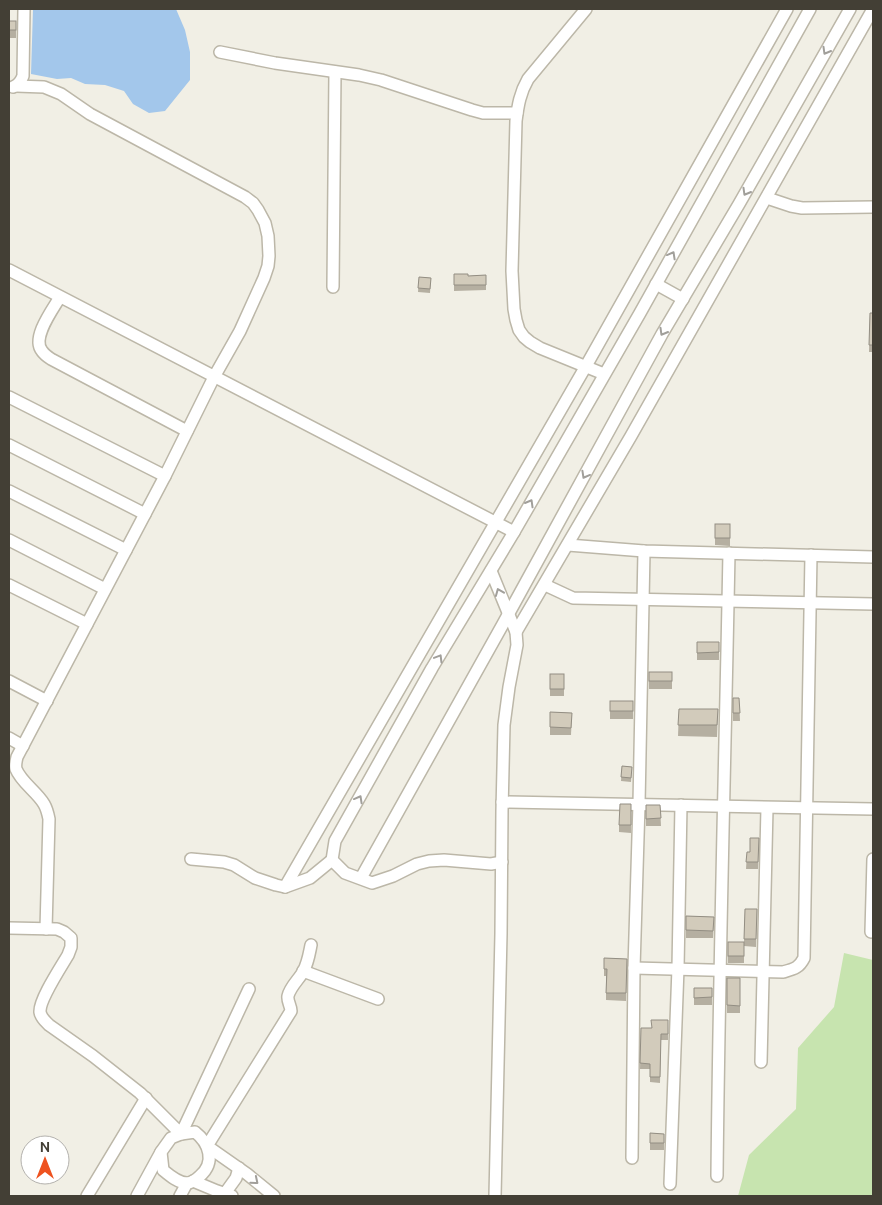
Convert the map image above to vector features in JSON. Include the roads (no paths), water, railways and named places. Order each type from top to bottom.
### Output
[{"type":"street","points":[[12,87],[21,81],[23,76],[24,9]]},
{"type":"street","points":[[586,9],[528,79],[518,104],[512,271],[516,320],[519,330],[524,337],[540,348],[604,374]]},
{"type":"street","points":[[285,887],[586,366],[787,9]]},
{"type":"street","points":[[191,858],[234,865],[255,878],[285,887],[310,878],[332,860],[335,842],[432,668],[514,532],[810,9]]},
{"type":"street","points":[[361,878],[657,343],[850,9]]},
{"type":"street","points":[[516,632],[631,436],[873,9]]},
{"type":"street","points":[[220,52],[381,80],[483,113],[517,113]]},
{"type":"street","points":[[334,287],[335,72]]},
{"type":"street","points":[[12,87],[44,87],[61,94],[90,114],[244,197],[258,210],[265,223],[269,256],[264,278],[240,331],[15,763],[16,769],[45,805],[48,812],[46,929]]},
{"type":"street","points":[[767,198],[802,208],[873,207]]},
{"type":"street","points":[[9,270],[514,532]]},
{"type":"street","points":[[656,284],[683,299]]},
{"type":"street","points":[[60,297],[40,332],[38,339],[41,351],[51,359],[188,431]]},
{"type":"street","points":[[9,397],[165,476]]},
{"type":"street","points":[[9,445],[145,514]]},
{"type":"street","points":[[9,491],[126,550]]},
{"type":"street","points":[[9,540],[105,589]]},
{"type":"street","points":[[568,545],[644,551],[873,557]]},
{"type":"street","points":[[632,1158],[634,968],[644,551]]},
{"type":"street","points":[[717,1176],[729,553]]},
{"type":"street","points":[[634,968],[783,972],[794,969],[801,964],[804,958],[811,555]]},
{"type":"street","points":[[491,570],[516,632],[517,645],[504,725],[495,1196]]},
{"type":"street","points":[[9,585],[87,624]]},
{"type":"street","points":[[545,585],[573,598],[873,604]]},
{"type":"street","points":[[9,681],[47,701]]},
{"type":"street","points":[[9,738],[23,746]]},
{"type":"street","points":[[502,802],[873,809]]},
{"type":"street","points":[[670,1184],[678,968],[681,805]]},
{"type":"street","points":[[761,1062],[767,808]]},
{"type":"street","points":[[872,932],[873,859]]},
{"type":"street","points":[[332,860],[345,873],[372,883],[393,876],[417,864],[429,862],[444,860],[491,864],[502,862]]},
{"type":"street","points":[[9,928],[57,929],[71,938],[72,942],[68,955],[41,1004],[40,1013],[43,1019],[146,1098],[181,1134]]},
{"type":"street","points":[[207,1146],[291,1011],[288,994],[304,971],[311,945]]},
{"type":"street","points":[[304,971],[378,999]]},
{"type":"street","points":[[181,1134],[249,989]]},
{"type":"street","points":[[87,1196],[146,1098]]},
{"type":"street","points":[[137,1196],[161,1152],[171,1138],[195,1132],[207,1146],[208,1164],[204,1173],[196,1180],[190,1182],[180,1196]]},
{"type":"street","points":[[207,1146],[239,1168],[274,1196]]},
{"type":"street","points":[[161,1152],[162,1170],[178,1181],[190,1182],[227,1195],[239,1168]]},
{"type":"water","points":[[33,9],[176,9],[185,30],[190,52],[190,80],[165,111],[149,113],[133,104],[124,91],[105,85],[85,84],[71,78],[57,79],[31,74]]}]
